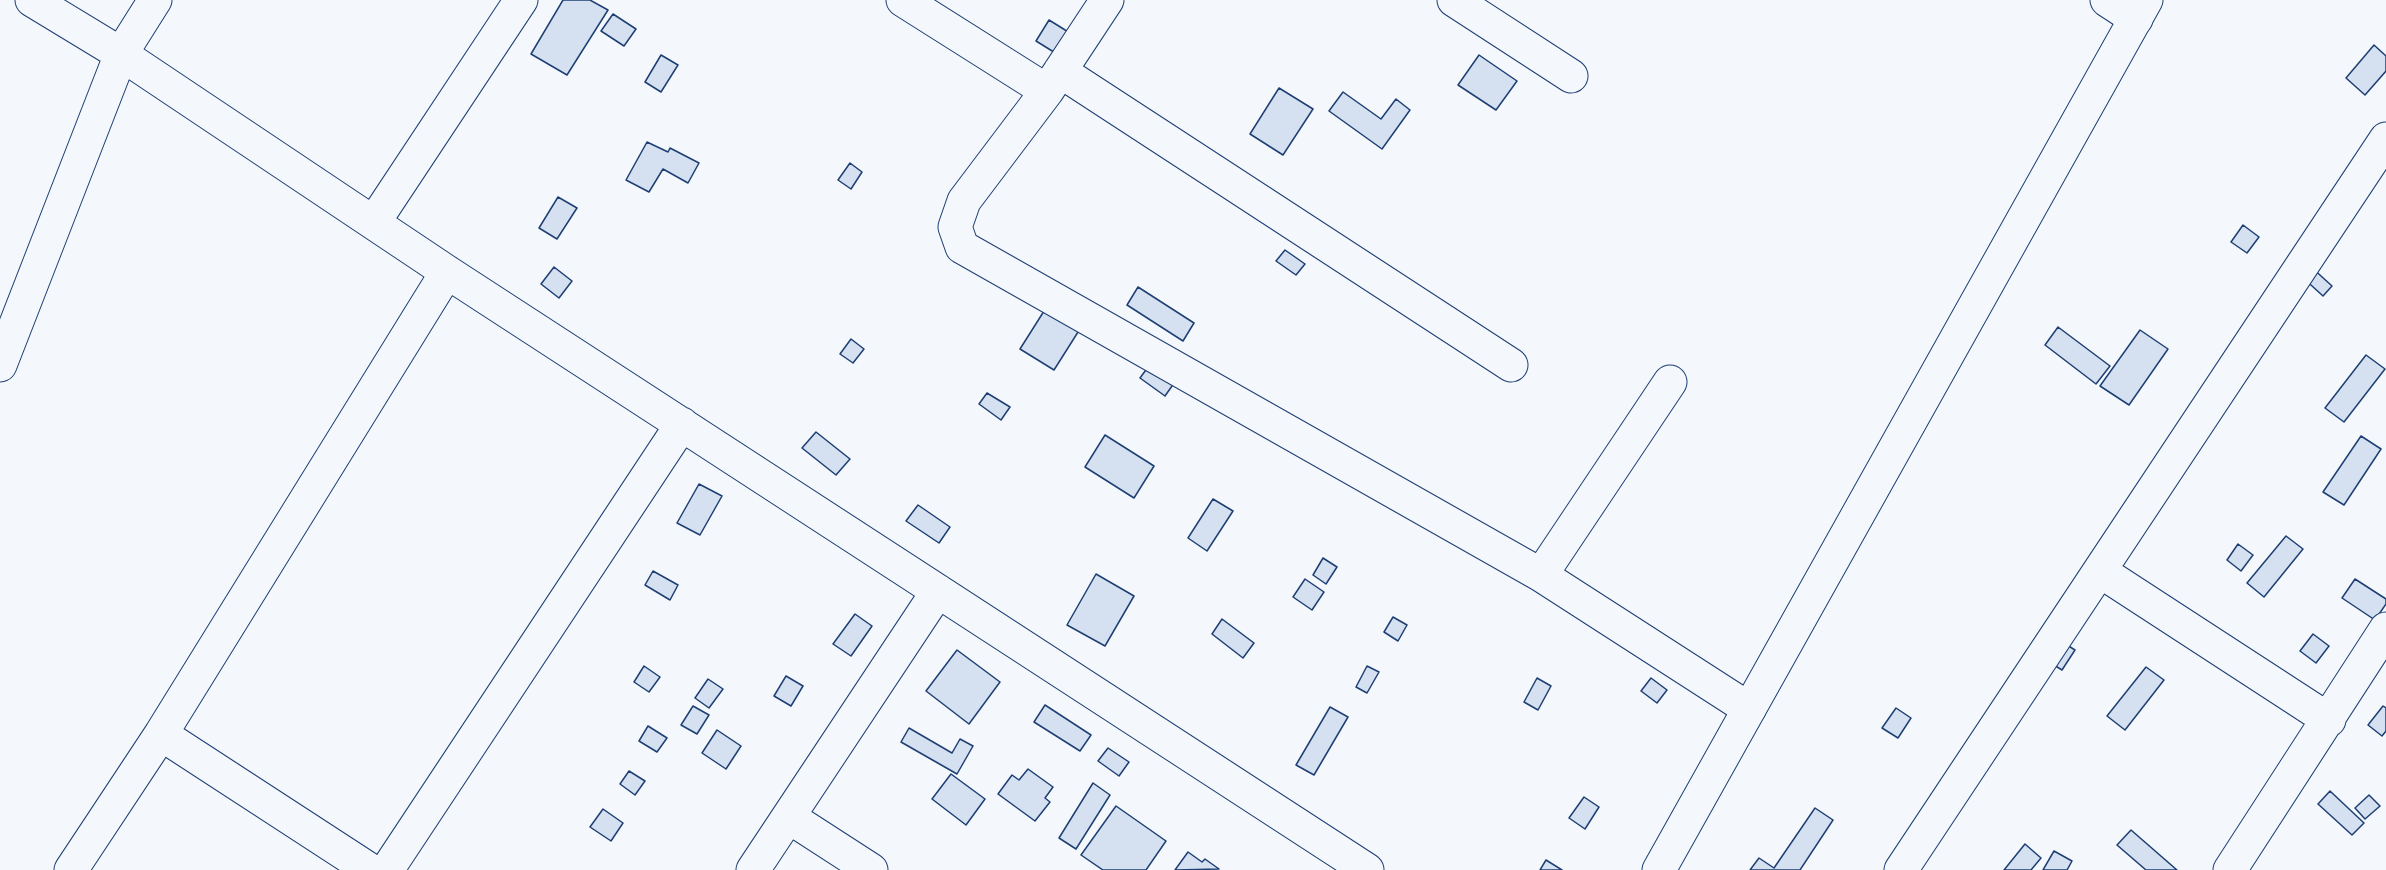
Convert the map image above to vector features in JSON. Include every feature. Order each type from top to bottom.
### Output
[{"type":"street","points":[[32,0],[121,54],[447,272],[1367,870]]},
{"type":"street","points":[[0,365],[121,54],[155,0]]},
{"type":"street","points":[[374,222],[521,0]]},
{"type":"street","points":[[903,0],[1053,81],[1511,365]]},
{"type":"street","points":[[1107,0],[1053,81],[964,201],[955,227],[962,247],[1541,575],[1749,710]]},
{"type":"street","points":[[1454,0],[1571,76]]},
{"type":"street","points":[[1659,870],[2141,9],[2107,0]]},
{"type":"street","points":[[1901,870],[2386,139]]},
{"type":"street","points":[[71,870],[161,734],[447,272]]},
{"type":"street","points":[[1541,575],[1670,382]]},
{"type":"street","points":[[387,870],[682,424]]},
{"type":"street","points":[[2100,571],[2329,720]]},
{"type":"street","points":[[753,870],[938,591]]},
{"type":"street","points":[[2230,870],[2386,629]]},
{"type":"street","points":[[161,734],[370,870]]},
{"type":"street","points":[[789,817],[871,870]]},
{"type":"building","points":[[563,0],[590,0],[608,10],[567,75],[531,54]]},
{"type":"building","points":[[613,14],[636,29],[624,46],[601,31]]},
{"type":"building","points":[[1049,20],[1070,33],[1057,54],[1036,41]]},
{"type":"building","points":[[2374,45],[2386,56],[2386,71],[2365,95],[2346,78]]},
{"type":"building","points":[[661,55],[678,65],[661,92],[645,82]]},
{"type":"building","points":[[1479,55],[1517,81],[1496,110],[1458,85]]},
{"type":"building","points":[[1279,88],[1313,109],[1283,155],[1250,134]]},
{"type":"building","points":[[1343,92],[1381,119],[1396,99],[1410,110],[1382,149],[1329,111]]},
{"type":"building","points":[[647,142],[668,152],[670,148],[699,163],[688,183],[663,169],[649,192],[626,180]]},
{"type":"building","points":[[850,163],[862,172],[851,189],[838,180]]},
{"type":"building","points":[[558,197],[577,208],[557,239],[539,228]]},
{"type":"building","points":[[2243,225],[2259,237],[2247,253],[2231,242]]},
{"type":"building","points":[[1285,250],[1305,264],[1296,275],[1276,261]]},
{"type":"building","points":[[2309,265],[2332,286],[2323,296],[2300,275]]},
{"type":"building","points":[[554,267],[572,281],[559,298],[541,284]]},
{"type":"building","points":[[1138,287],[1194,323],[1183,341],[1127,305]]},
{"type":"building","points":[[1051,300],[1085,321],[1054,370],[1020,349]]},
{"type":"building","points":[[2058,327],[2110,366],[2096,384],[2045,345]]},
{"type":"building","points":[[2140,330],[2168,349],[2129,405],[2100,386]]},
{"type":"building","points":[[851,339],[864,349],[853,363],[840,354]]},
{"type":"building","points":[[2366,355],[2385,369],[2344,422],[2325,408]]},
{"type":"building","points":[[1154,359],[1179,376],[1165,396],[1140,378]]},
{"type":"building","points":[[987,393],[1010,407],[1001,420],[979,404]]},
{"type":"building","points":[[816,432],[850,459],[836,475],[802,448]]},
{"type":"building","points":[[1105,435],[1154,466],[1134,498],[1085,467]]},
{"type":"building","points":[[2361,436],[2381,449],[2344,505],[2323,492]]},
{"type":"building","points":[[699,484],[722,496],[700,535],[677,523]]},
{"type":"building","points":[[1213,499],[1233,511],[1207,551],[1188,538]]},
{"type":"building","points":[[918,505],[950,527],[939,543],[906,521]]},
{"type":"building","points":[[2286,536],[2303,549],[2264,597],[2247,583]]},
{"type":"building","points":[[2238,544],[2253,555],[2241,571],[2227,560]]},
{"type":"building","points":[[1323,558],[1337,567],[1326,584],[1313,575]]},
{"type":"building","points":[[653,571],[678,585],[670,600],[645,585]]},
{"type":"building","points":[[1096,574],[1134,596],[1105,646],[1067,625]]},
{"type":"building","points":[[1305,579],[1324,592],[1312,610],[1293,597]]},
{"type":"building","points":[[2355,579],[2386,599],[2386,604],[2375,620],[2342,598]]},
{"type":"building","points":[[855,614],[872,626],[851,656],[833,644]]},
{"type":"building","points":[[1393,617],[1407,625],[1398,641],[1384,632]]},
{"type":"building","points":[[1222,619],[1254,643],[1243,658],[1212,634]]},
{"type":"building","points":[[2313,634],[2329,646],[2316,663],[2300,651]]},
{"type":"building","points":[[2059,640],[2075,650],[2062,670],[2046,660]]},
{"type":"building","points":[[957,650],[1000,682],[969,724],[926,691]]},
{"type":"building","points":[[644,666],[660,677],[649,692],[634,682]]},
{"type":"building","points":[[1367,666],[1379,672],[1367,693],[1356,687]]},
{"type":"building","points":[[2146,667],[2164,680],[2125,730],[2107,716]]},
{"type":"building","points":[[786,676],[803,686],[791,706],[774,696]]},
{"type":"building","points":[[1537,678],[1551,686],[1538,710],[1524,702]]},
{"type":"building","points":[[1651,678],[1667,690],[1657,703],[1641,691]]},
{"type":"building","points":[[708,679],[723,689],[709,708],[695,698]]},
{"type":"building","points":[[1045,705],[1091,735],[1080,751],[1034,722]]},
{"type":"building","points":[[693,706],[709,715],[697,734],[681,725]]},
{"type":"building","points":[[2383,706],[2386,708],[2386,731],[2382,736],[2368,725]]},
{"type":"building","points":[[1330,707],[1348,717],[1314,775],[1296,765]]},
{"type":"building","points":[[1896,708],[1911,718],[1898,738],[1882,728]]},
{"type":"building","points":[[648,726],[667,738],[657,752],[639,741]]},
{"type":"building","points":[[909,728],[952,753],[960,739],[973,746],[957,774],[901,742]]},
{"type":"building","points":[[717,730],[741,746],[726,769],[702,753]]},
{"type":"building","points":[[1108,748],[1129,762],[1119,776],[1098,761]]},
{"type":"building","points":[[1028,769],[1053,787],[1045,798],[1050,802],[1035,821],[998,794],[1012,775],[1019,780]]},
{"type":"building","points":[[629,771],[645,781],[635,795],[620,784]]},
{"type":"building","points":[[951,774],[985,799],[966,825],[932,799]]},
{"type":"building","points":[[1093,783],[1110,795],[1076,849],[1059,838]]},
{"type":"building","points":[[2330,791],[2364,823],[2352,835],[2318,804]]},
{"type":"building","points":[[2369,795],[2380,806],[2365,819],[2355,808]]},
{"type":"building","points":[[1584,797],[1599,807],[1585,829],[1569,818]]},
{"type":"building","points":[[1116,806],[1166,841],[1146,870],[1103,870],[1081,855]]},
{"type":"building","points":[[1815,808],[1833,820],[1800,870],[1750,870],[1759,858],[1774,868]]},
{"type":"building","points":[[603,809],[623,823],[611,841],[590,827]]},
{"type":"building","points":[[2131,830],[2177,870],[2146,870],[2117,845]]},
{"type":"building","points":[[2025,844],[2041,858],[2031,870],[2004,870]]},
{"type":"building","points":[[2054,851],[2072,861],[2067,870],[2043,870]]},
{"type":"building","points":[[1188,852],[1202,862],[1205,859],[1219,869],[1175,870]]},
{"type":"building","points":[[1546,860],[1562,870],[1540,870]]}]
